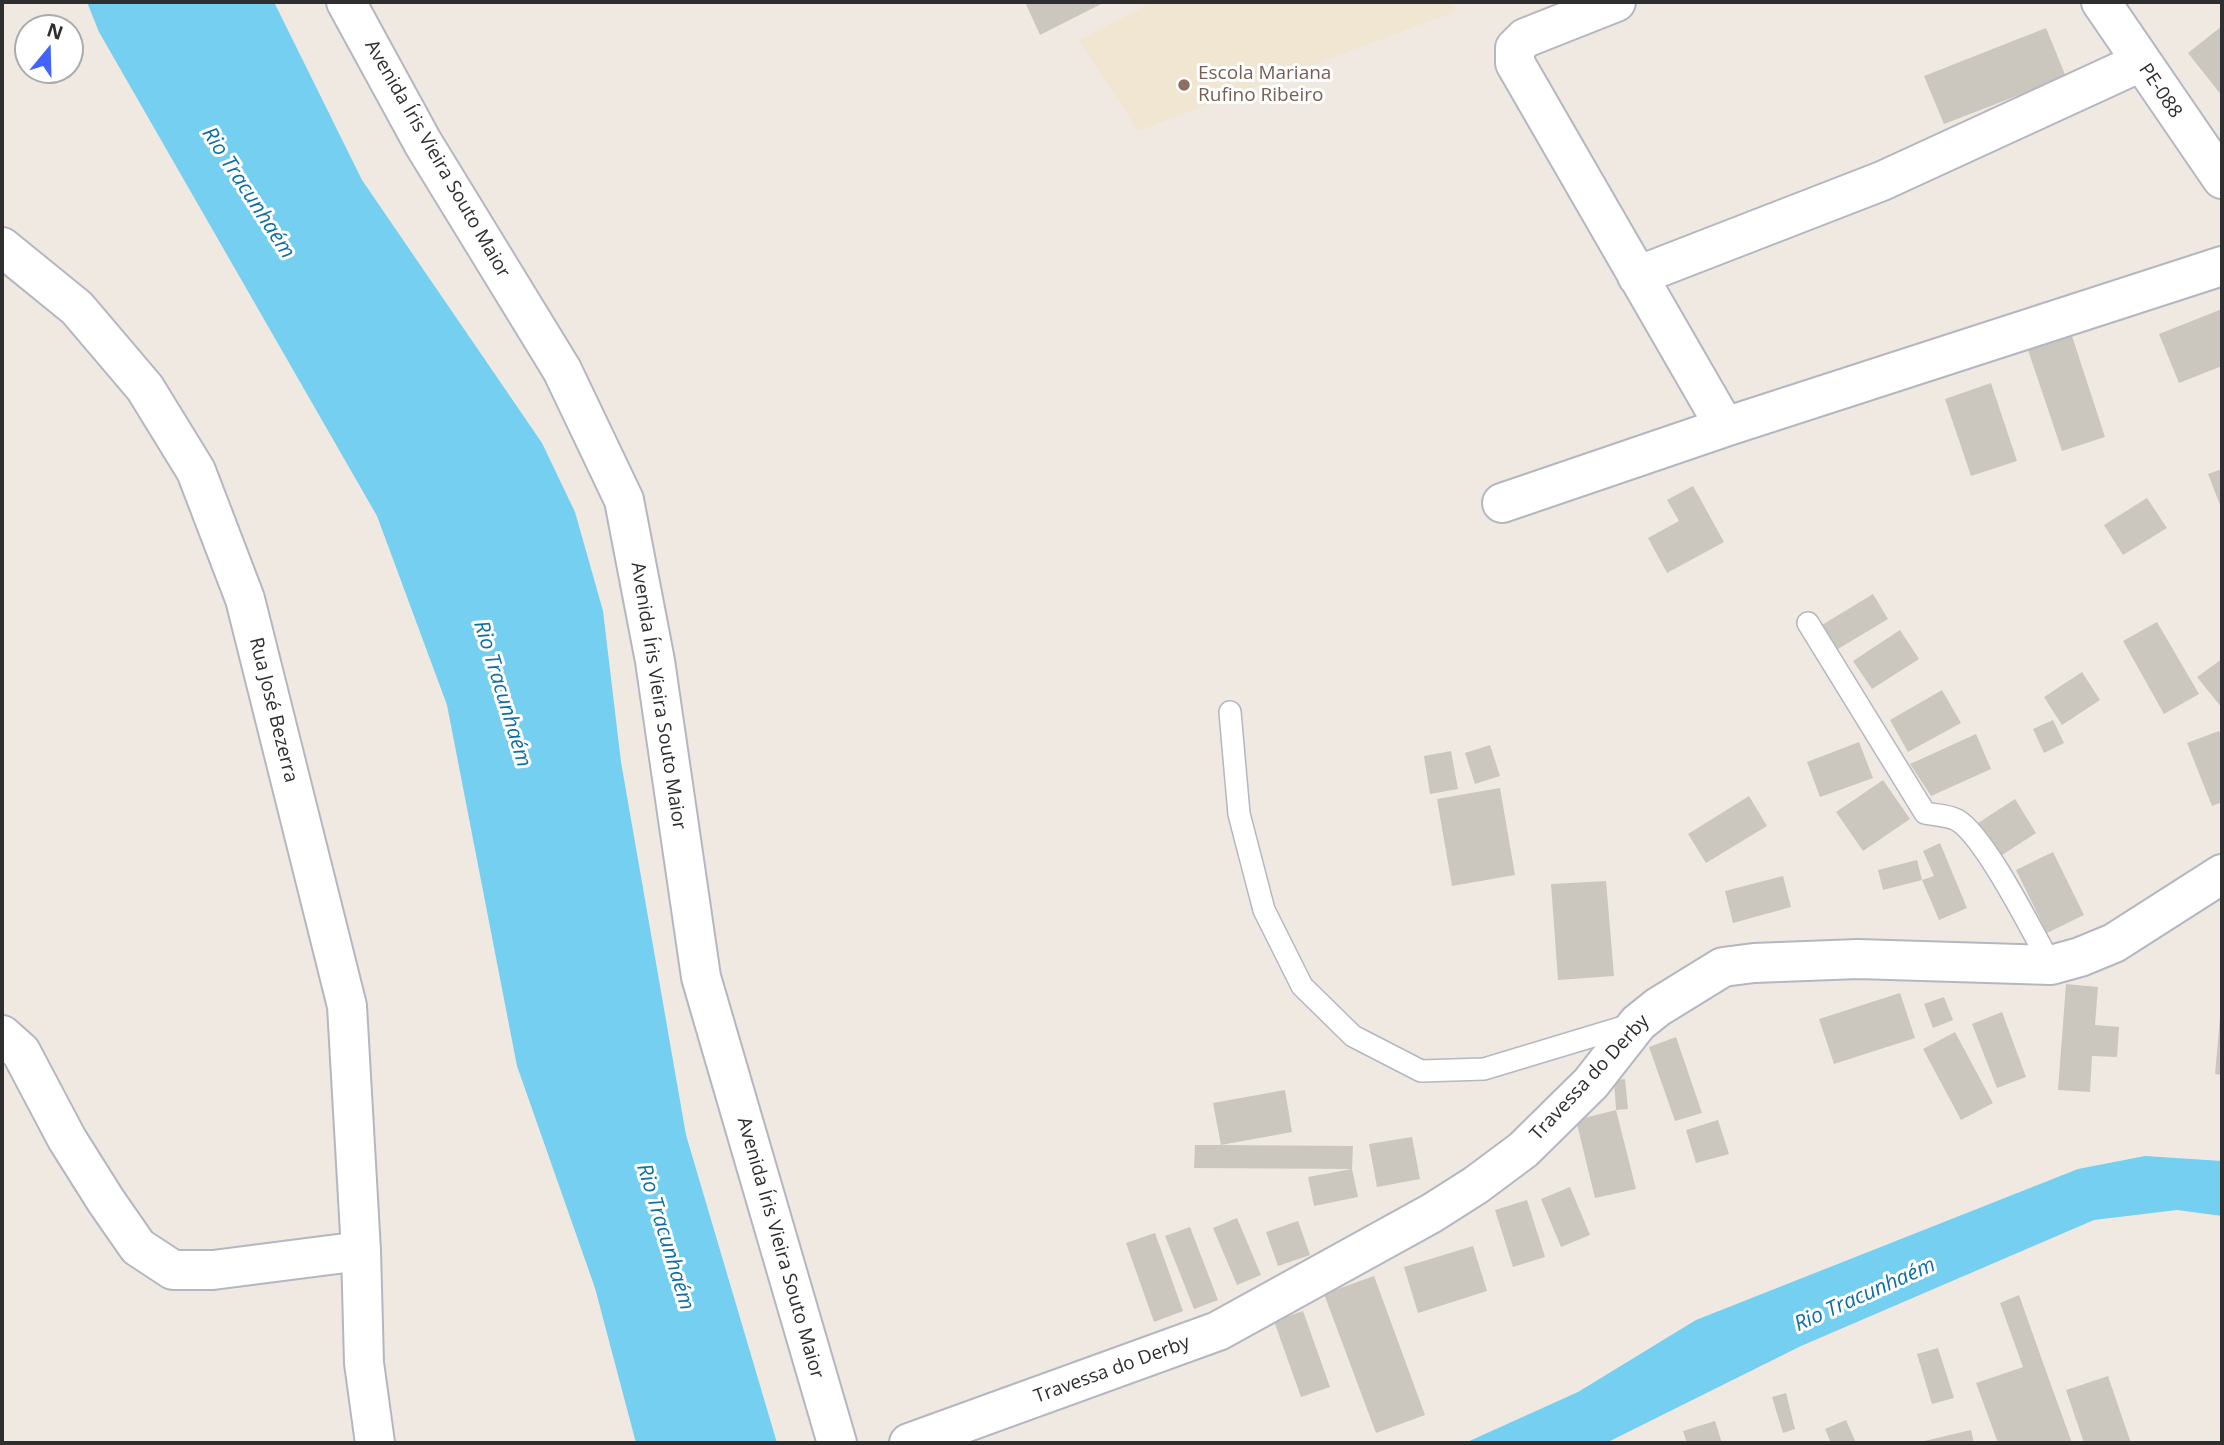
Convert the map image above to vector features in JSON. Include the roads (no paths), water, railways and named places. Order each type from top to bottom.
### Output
[{"type":"street","name":"Avenida Íris Vieira Souto Maior","points":[[346,2],[423,143],[562,370],[624,500],[655,662],[701,976],[837,1443]]},
{"type":"street","points":[[1616,2],[1525,38],[1515,48],[1515,63],[1725,427]]},
{"type":"street","name":"PE-088","points":[[2101,2],[2222,179]]},
{"type":"street","points":[[1637,276],[1882,181],[2141,62]]},
{"type":"street","name":"Rua José Bezerra","points":[[2,247],[77,308],[145,388],[196,471],[245,599],[347,1006],[365,1363],[375,1443]]},
{"type":"street","points":[[1502,503],[1725,427],[2222,266]]},
{"type":"street","name":"Travessa do Derby","points":[[909,1443],[1219,1331],[1432,1213],[1476,1185],[1522,1150],[1591,1083],[1638,1023],[1658,1007],[1723,967],[1754,963],[1858,960],[2051,965],[2114,943],[2222,874]]},
{"type":"street","points":[[2,1035],[21,1052],[67,1139],[138,1247],[173,1270],[213,1270],[361,1251]]},
{"type":"lane","points":[[1808,623],[1925,813],[1956,819],[1973,836],[1996,868],[2051,965]]},
{"type":"lane","points":[[1230,712],[1239,814],[1264,910],[1302,986],[1353,1036],[1421,1071],[1484,1069],[1638,1023]]},
{"type":"water","name":"Rio Tracunhaém","points":[[87,2],[274,2],[362,180],[542,443],[575,512],[603,611],[621,762],[686,1135],[777,1443],[636,1443],[595,1288],[517,1066],[447,705],[377,516],[99,32]]},
{"type":"water","name":"Rio Tracunhaém","points":[[2145,1156],[2222,1161],[2222,1216],[2177,1210],[2094,1220],[1801,1346],[1606,1443],[1465,1443],[1578,1392],[1696,1320],[2078,1169]]},
{"type":"place","name":"Escola Mariana Rufino Ribeiro","points":[[1184,85]]}]
